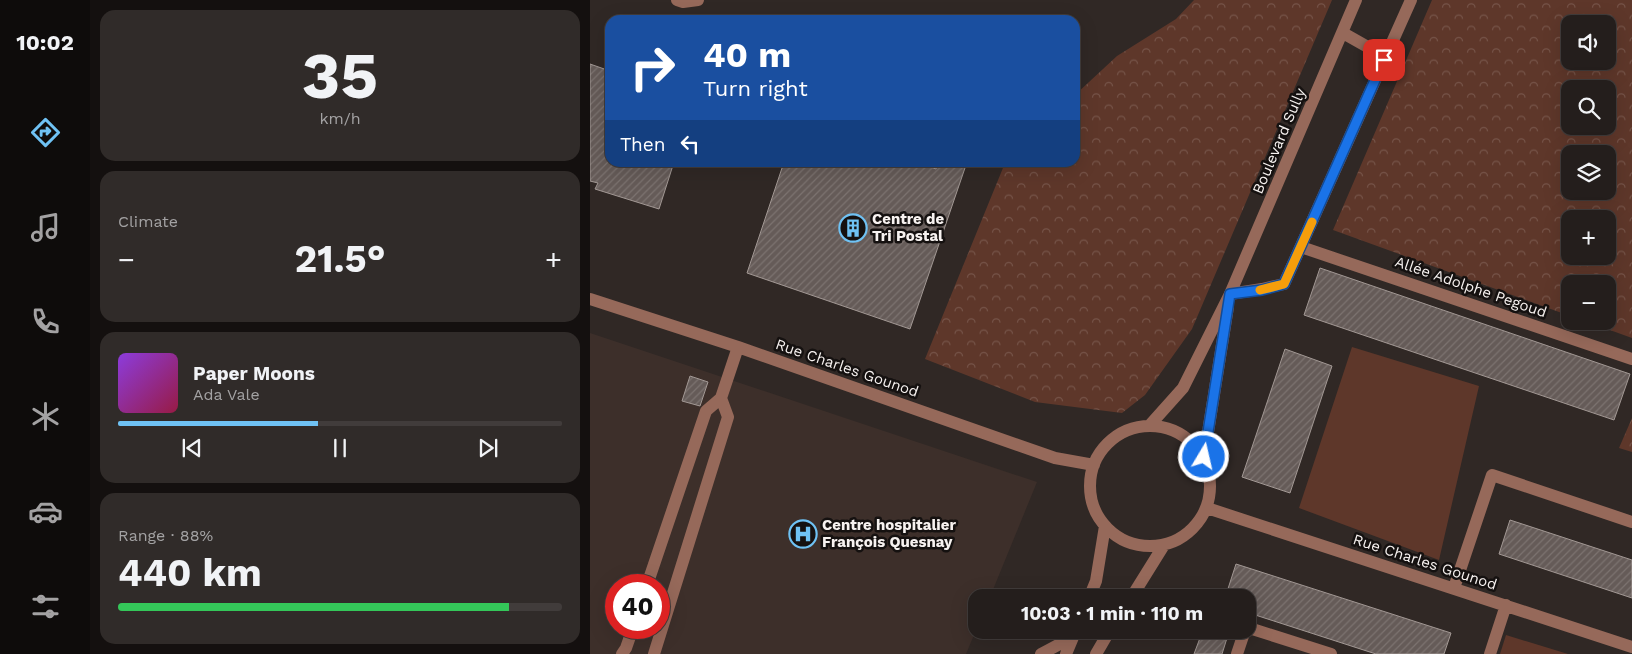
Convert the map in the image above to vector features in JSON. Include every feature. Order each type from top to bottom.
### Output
[{"type":"street","points":[[677,0],[683,2],[698,0]]},
{"type":"street","name":"Boulevard Sully","points":[[1230,294],[1356,0]]},
{"type":"street","points":[[1230,294],[1262,290],[1284,284],[1411,0]]},
{"type":"street","points":[[1343,33],[1366,46],[1384,60]]},
{"type":"street","name":"Allée Adolphe Pegoud","points":[[1300,247],[1632,359]]},
{"type":"street","points":[[1149,426],[1183,388],[1230,294]]},
{"type":"street","points":[[1204,457],[1230,294]]},
{"type":"street","name":"Rue Charles Gounod","points":[[590,299],[738,347],[1055,458],[1094,465]]},
{"type":"street","points":[[651,574],[706,411],[721,398],[738,347]]},
{"type":"street","points":[[654,654],[728,417],[721,398]]},
{"type":"street","points":[[1149,426],[1165,428],[1180,434],[1194,444],[1204,457],[1210,474],[1211,491],[1207,508],[1197,525],[1182,538],[1164,546],[1148,547],[1132,544],[1117,537],[1105,526],[1096,513],[1091,497],[1090,481],[1094,465],[1102,450],[1115,437],[1131,429],[1149,426]]},
{"type":"street","points":[[1454,588],[1492,475],[1632,522]]},
{"type":"street","name":"Rue Charles Gounod","points":[[1207,508],[1632,647]]},
{"type":"street","points":[[1093,589],[1096,581],[1105,526]]},
{"type":"street","points":[[1136,589],[1164,546]]},
{"type":"street","points":[[1490,654],[1506,606]]},
{"type":"street","points":[[1256,631],[1331,654]]},
{"type":"street","points":[[622,654],[629,639]]},
{"type":"street","points":[[1041,654],[1065,639]]},
{"type":"street","points":[[1066,654],[1072,639]]},
{"type":"street","points":[[1096,654],[1105,639]]},
{"type":"street","points":[[1108,639],[1108,654]]},
{"type":"street","points":[[1237,654],[1242,639]]},
{"type":"shaded area","name":"Centre hospitalier François Quesnay","points":[[590,333],[1037,482],[993,589],[968,589],[968,639],[972,639],[966,654],[590,654]]},
{"type":"green space","points":[[1194,0],[1332,0],[1192,329],[1145,395],[1122,413],[1035,402],[925,359],[1003,167],[1080,167],[1080,90],[1117,56],[1176,19]]},
{"type":"green space","points":[[1432,0],[1632,0],[1632,338],[1610,330],[1616,330],[1616,275],[1561,275],[1561,313],[1333,230]]},
{"type":"green space","points":[[1352,347],[1479,386],[1439,560],[1299,508]]},
{"type":"green space","points":[[1632,418],[1632,452],[1619,448]]},
{"type":"green space","points":[[1506,635],[1568,654],[1500,654]]},
{"type":"building","points":[[590,64],[605,69],[605,167],[672,167],[659,209],[595,189],[598,183],[590,181]]},
{"type":"building","name":"Centre de Tri Postal","points":[[782,167],[931,167],[936,169],[937,167],[965,167],[910,329],[747,273]]},
{"type":"building","points":[[1320,268],[1630,374],[1614,420],[1304,315]]},
{"type":"building","points":[[1285,349],[1332,366],[1290,493],[1242,477]]},
{"type":"building","points":[[690,376],[708,382],[700,406],[682,401]]},
{"type":"building","points":[[1510,520],[1632,560],[1632,598],[1499,554]]},
{"type":"building","points":[[1236,564],[1451,633],[1444,654],[1376,654],[1256,615],[1256,589],[1228,589]]},
{"type":"building","points":[[1200,639],[1227,639],[1222,654],[1194,654]]},
{"type":"slow traffic","points":[[1260,290],[1284,284],[1312,222]]},
{"type":"place","name":"Centre de Tri Postal","points":[[853,228]]},
{"type":"place","name":"Centre hospitalier François Quesnay","points":[[803,534]]},
{"type":"route","points":[[1204,457],[1230,294],[1262,290],[1284,284],[1384,60]]}]
